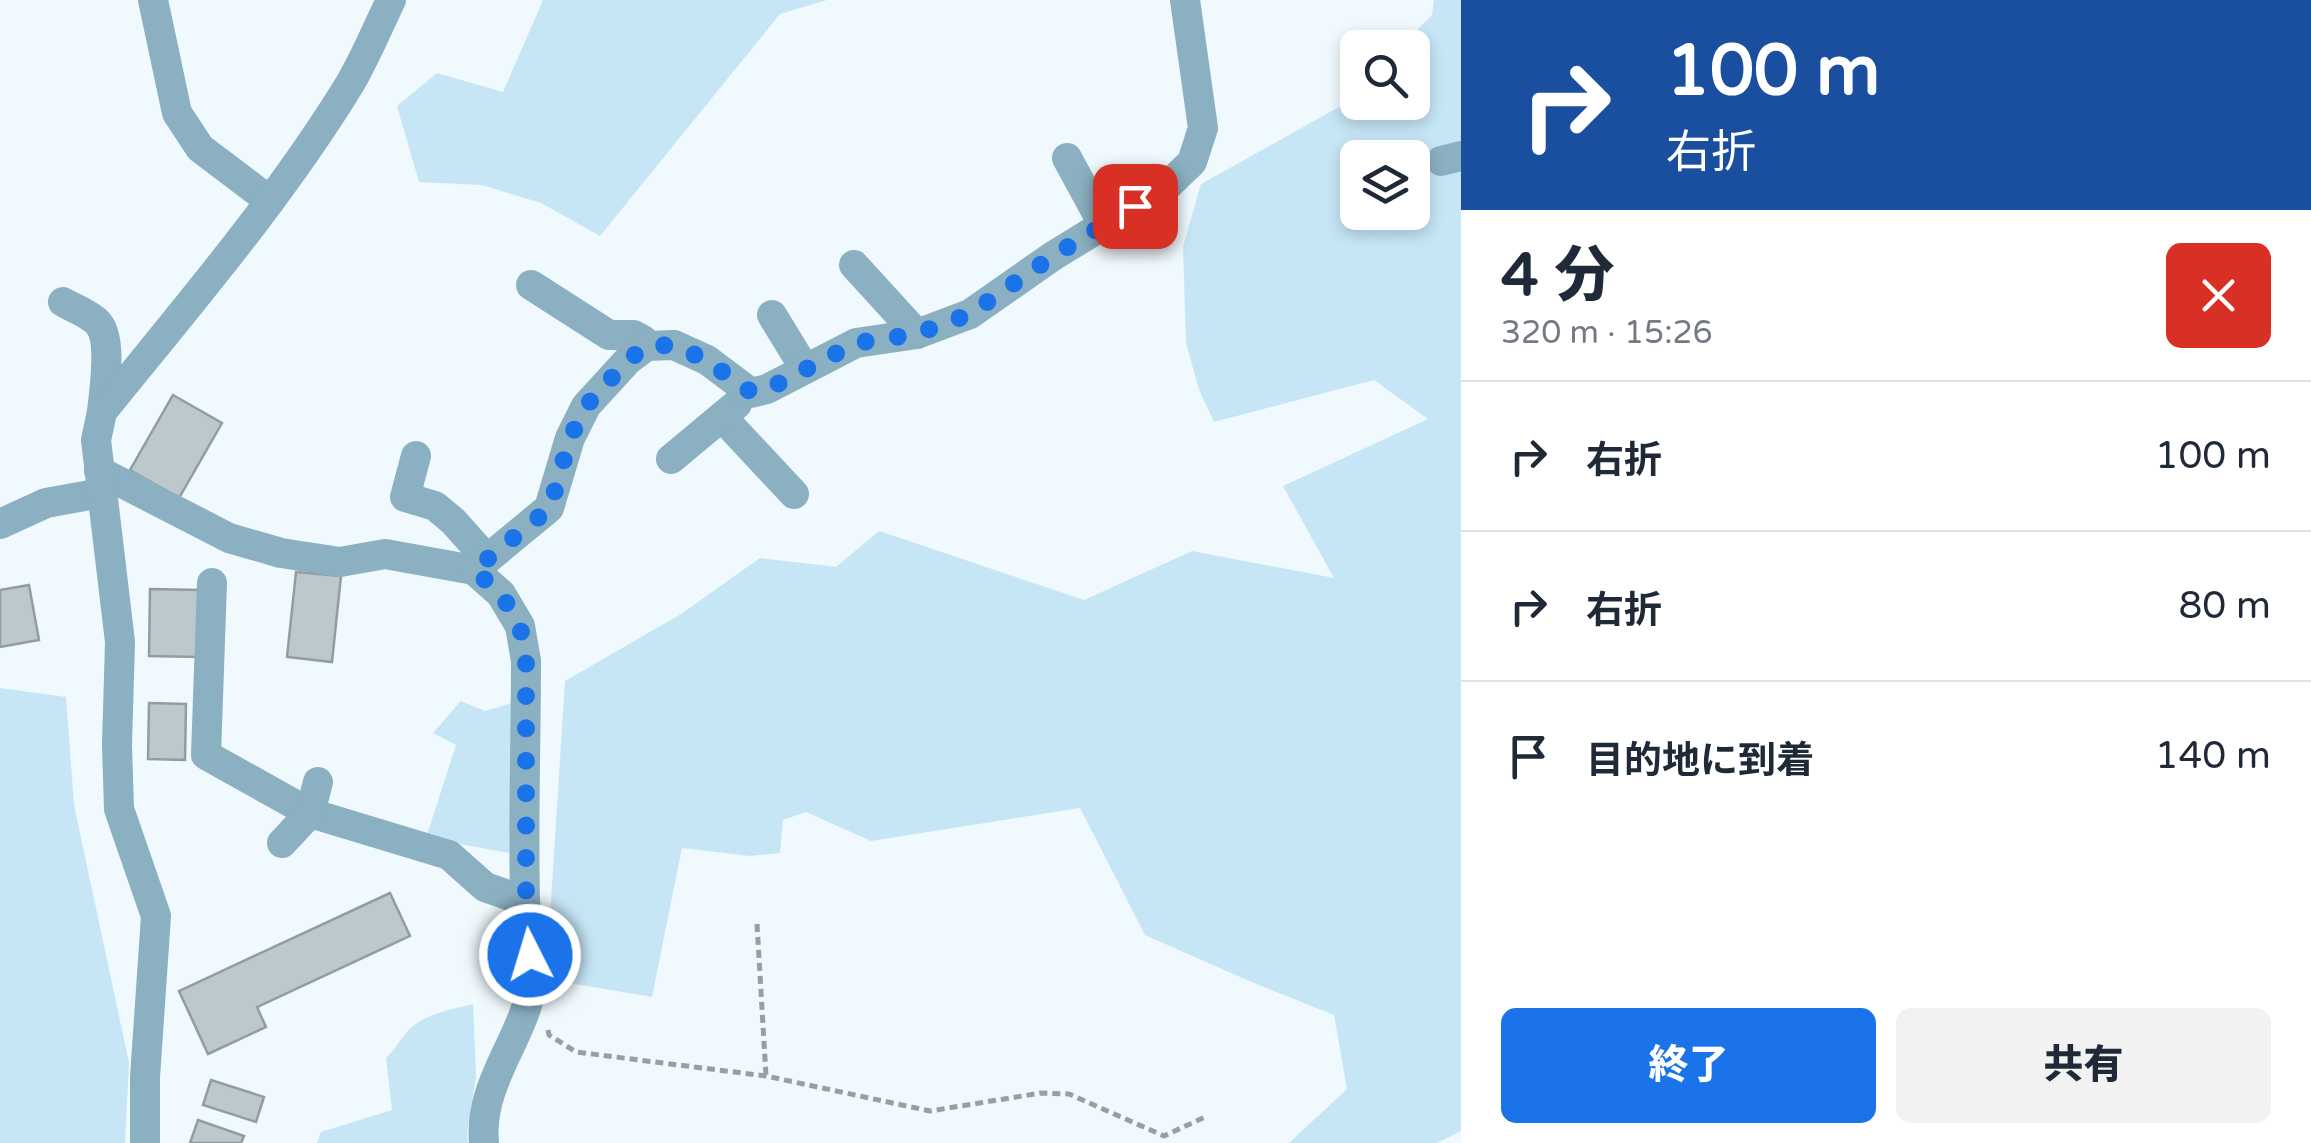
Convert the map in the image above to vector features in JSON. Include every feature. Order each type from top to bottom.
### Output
[{"type":"street","points":[[154,0],[176,113],[200,148],[270,201]]},
{"type":"street","points":[[102,412],[270,201],[352,80],[392,0]]},
{"type":"street","points":[[671,459],[751,392],[766,390],[856,343],[916,334],[970,314],[1041,264],[1166,186],[1192,162],[1203,128],[1185,0]]},
{"type":"street","points":[[1066,158],[1104,226]]},
{"type":"street","points":[[854,264],[916,334]]},
{"type":"street","points":[[531,285],[610,334],[634,336],[647,346]]},
{"type":"street","points":[[63,302],[98,324],[106,352],[96,440],[120,642],[119,809],[156,916],[145,1143]]},
{"type":"street","points":[[772,314],[806,369]]},
{"type":"street","points":[[0,524],[100,482],[229,538],[282,553],[340,562],[385,554],[480,565],[550,508],[570,438],[586,406],[628,360],[647,346],[674,345],[706,360],[751,392]]},
{"type":"street","points":[[722,417],[794,494]]},
{"type":"street","points":[[416,456],[405,497],[435,506],[453,521],[520,626],[526,661],[526,901],[532,982],[522,1016],[492,1082],[484,1143]]},
{"type":"street","points":[[212,583],[206,755],[310,812],[449,855],[485,887],[526,901]]},
{"type":"street","points":[[282,843],[310,812],[318,782]]},
{"type":"path","points":[[757,924],[766,1076]]},
{"type":"path","points":[[532,982],[550,1035],[576,1052],[766,1076],[930,1111],[1040,1093],[1069,1094],[1164,1136],[1207,1116]]},
{"type":"shaded area","points":[[543,0],[827,0],[780,14],[600,236],[541,203],[482,185],[419,182],[397,106],[437,73],[503,92]]},
{"type":"shaded area","points":[[1434,0],[1461,0],[1461,1131],[1437,1143],[1289,1143],[1347,1089],[1334,1015],[1145,935],[1080,808],[871,841],[806,812],[783,820],[780,853],[750,856],[682,848],[652,997],[546,979],[565,681],[681,614],[760,558],[836,567],[879,531],[1084,600],[1192,551],[1334,578],[1283,486],[1428,419],[1374,380],[1214,422],[1199,390],[1186,343],[1183,247],[1201,184],[1340,106],[1340,120],[1430,120],[1430,30],[1417,30],[1432,15]]},
{"type":"shaded area","points":[[0,688],[66,697],[74,805],[129,1063],[125,1143],[0,1143]]},
{"type":"shaded area","points":[[461,701],[485,711],[515,702],[509,853],[426,838],[456,745],[433,733]]},
{"type":"shaded area","points":[[473,1004],[476,1077],[468,1143],[317,1143],[321,1132],[392,1110],[386,1058],[420,1021]]},
{"type":"building","points":[[173,395],[222,423],[179,498],[130,470]]},
{"type":"building","points":[[296,572],[341,576],[332,662],[287,657]]},
{"type":"building","points":[[29,585],[39,640],[0,647],[0,590]]},
{"type":"building","points":[[150,589],[201,590],[199,657],[149,656]]},
{"type":"building","points":[[149,703],[186,704],[185,760],[148,759]]},
{"type":"building","points":[[390,893],[410,936],[257,1007],[266,1027],[208,1054],[179,991]]},
{"type":"building","points":[[211,1080],[264,1097],[256,1122],[203,1105]]},
{"type":"building","points":[[198,1120],[244,1136],[241,1143],[190,1143]]},
{"type":"route","points":[[530,955],[526,901],[526,661],[520,626],[501,594],[474,570],[550,508],[570,438],[586,406],[628,360],[655,344],[674,345],[706,360],[751,392],[766,390],[856,343],[916,334],[970,314],[1053,256],[1135,206]]}]
